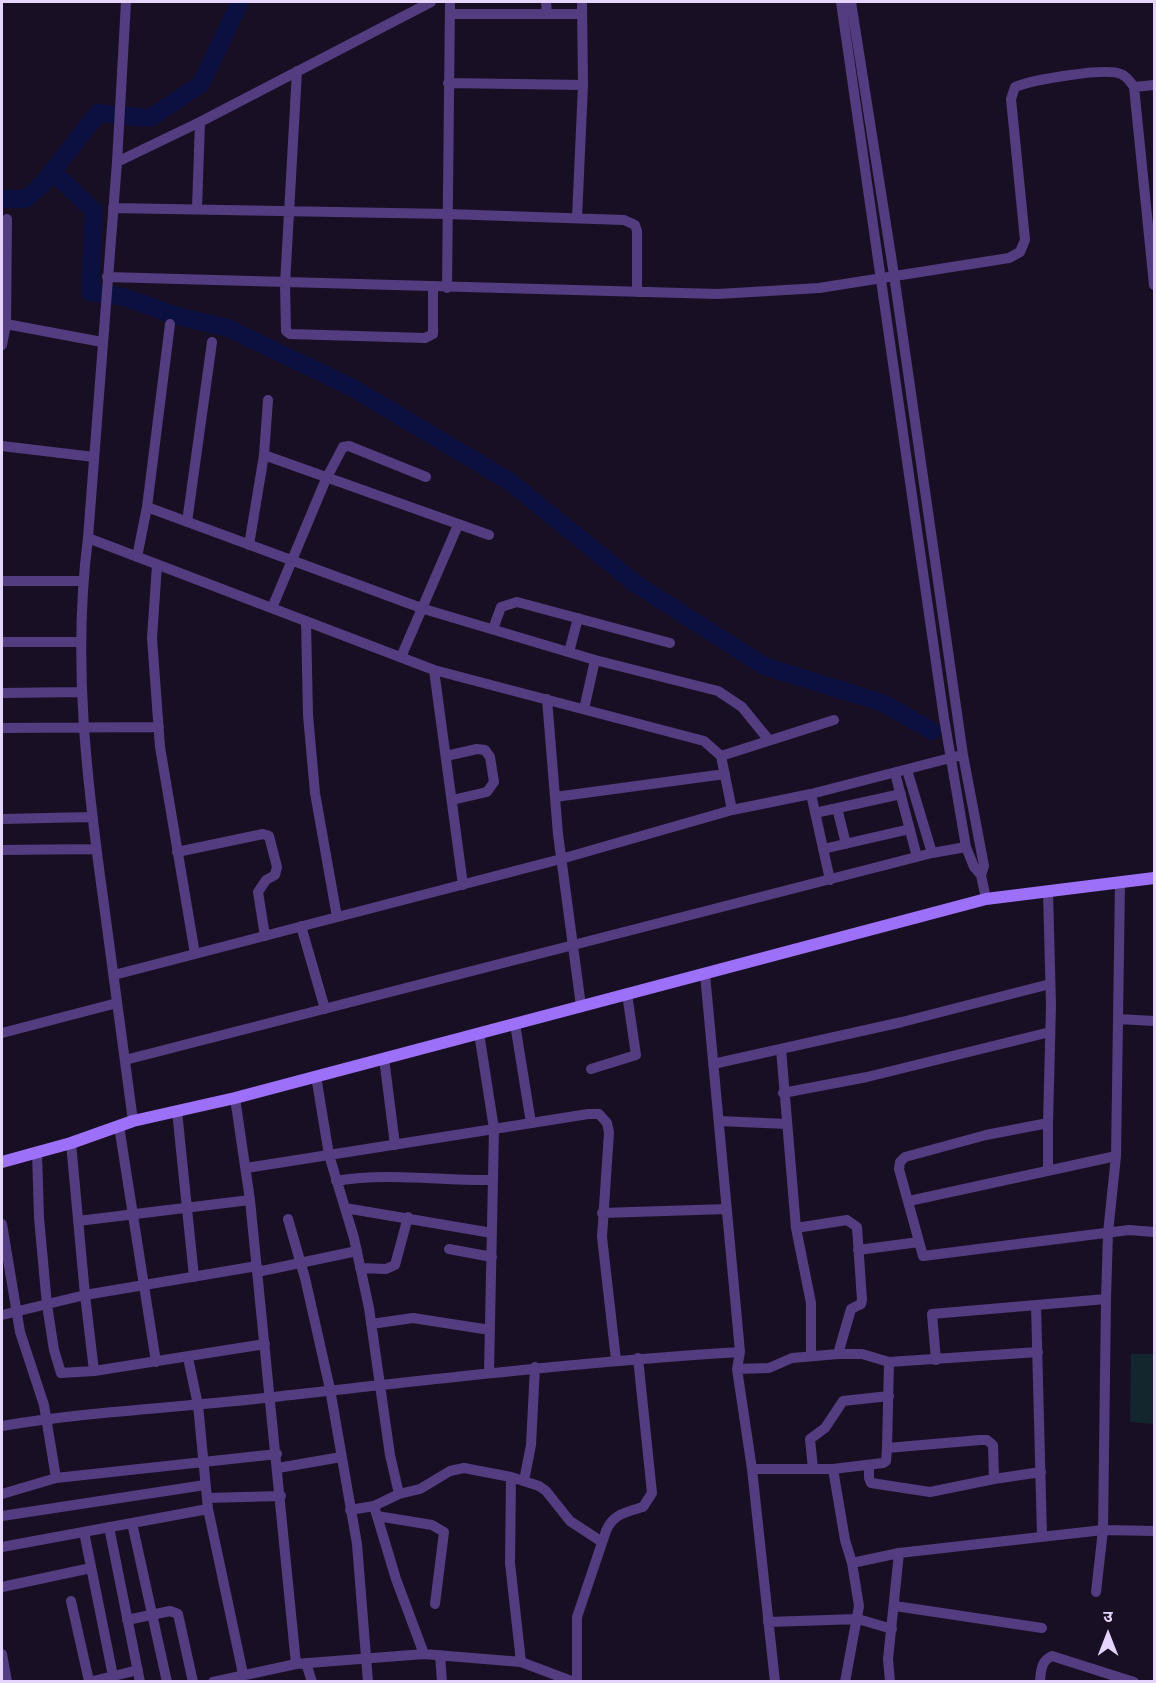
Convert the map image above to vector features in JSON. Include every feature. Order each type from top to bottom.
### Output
[{"type":"main road","points":[[2,1162],[71,1143],[133,1121],[235,1098],[986,899],[1155,878]]},
{"type":"street","points":[[126,2],[117,162],[88,538],[82,581],[80,692],[92,817],[133,1121]]},
{"type":"street","points":[[117,162],[200,122],[431,2]]},
{"type":"street","points":[[447,288],[450,2]]},
{"type":"street","points":[[546,2],[547,14]]},
{"type":"street","points":[[577,218],[583,85],[582,2]]},
{"type":"street","points":[[841,2],[966,847],[974,867],[981,875],[986,899]]},
{"type":"street","points":[[851,2],[894,275],[963,755],[984,866],[981,875]]},
{"type":"street","points":[[450,14],[582,14]]},
{"type":"street","points":[[297,71],[288,211],[285,327],[290,334],[425,338],[433,334],[433,288]]},
{"type":"street","points":[[107,277],[285,284],[718,294],[819,288],[882,276],[1009,258],[1020,252],[1025,240],[1011,99],[1015,87],[1030,81],[1106,72],[1119,73],[1134,87],[1154,278]]},
{"type":"street","points":[[448,83],[583,85]]},
{"type":"street","points":[[1134,87],[1155,85]]},
{"type":"street","points":[[197,208],[200,122]]},
{"type":"street","points":[[113,208],[197,208],[624,220],[635,225],[638,231],[638,292]]},
{"type":"street","points":[[2,345],[6,324],[7,219]]},
{"type":"street","points":[[6,324],[102,342]]},
{"type":"street","points":[[137,557],[147,507],[170,324]]},
{"type":"street","points":[[187,522],[212,342]]},
{"type":"street","points":[[249,545],[264,455],[268,400]]},
{"type":"street","points":[[2,446],[94,457]]},
{"type":"street","points":[[273,608],[326,479],[341,450],[349,446],[426,477]]},
{"type":"street","points":[[264,455],[326,479],[489,535]]},
{"type":"street","points":[[147,507],[424,609],[595,660],[727,695],[742,707],[768,739]]},
{"type":"street","points":[[402,657],[458,525]]},
{"type":"street","points":[[88,538],[434,670],[704,741],[721,756],[732,810]]},
{"type":"street","points":[[157,565],[152,638],[159,727],[177,852],[195,954]]},
{"type":"street","points":[[2,581],[82,581]]},
{"type":"street","points":[[493,629],[501,607],[511,602],[670,643]]},
{"type":"street","points":[[569,652],[578,618]]},
{"type":"street","points":[[306,621],[308,715],[315,794],[338,917]]},
{"type":"street","points":[[2,642],[81,642]]},
{"type":"street","points":[[584,709],[595,660]]},
{"type":"street","points":[[434,670],[463,885]]},
{"type":"street","points":[[2,693],[80,692]]},
{"type":"street","points":[[547,699],[561,860],[581,1006]]},
{"type":"street","points":[[721,756],[768,739],[834,720]]},
{"type":"street","points":[[2,728],[159,727]]},
{"type":"street","points":[[446,756],[477,749],[485,750],[490,757],[494,782],[487,792],[452,800]]},
{"type":"street","points":[[114,975],[561,860],[732,810],[811,794],[963,755]]},
{"type":"street","points":[[901,772],[901,794],[917,857]]},
{"type":"street","points":[[901,772],[932,854]]},
{"type":"street","points":[[555,797],[725,774]]},
{"type":"street","points":[[811,794],[830,880]]},
{"type":"street","points":[[815,813],[901,794]]},
{"type":"street","points":[[837,808],[846,844]]},
{"type":"street","points":[[2,819],[92,817]]},
{"type":"street","points":[[824,849],[910,829]]},
{"type":"street","points":[[177,852],[263,834],[269,836],[277,867],[275,875],[266,880],[258,892],[265,936]]},
{"type":"street","points":[[125,1060],[917,857],[966,847]]},
{"type":"street","points":[[2,850],[96,849]]},
{"type":"street","points":[[1095,1592],[1103,1530],[1108,1233],[1116,1156],[1120,882]]},
{"type":"street","points":[[1048,891],[1050,984],[1048,1171]]},
{"type":"street","points":[[301,926],[325,1009]]},
{"type":"street","points":[[705,974],[740,1352],[737,1370],[752,1469],[775,1682]]},
{"type":"street","points":[[713,1064],[969,1006],[1050,984]]},
{"type":"street","points":[[591,1070],[636,1055],[627,994]]},
{"type":"street","points":[[2,1033],[117,1003]]},
{"type":"street","points":[[1118,1019],[1154,1021]]},
{"type":"street","points":[[515,1023],[531,1123]]},
{"type":"street","points":[[783,1093],[867,1077],[1050,1032]]},
{"type":"street","points":[[479,1033],[494,1129],[489,1372]]},
{"type":"street","points":[[781,1049],[796,1228],[811,1303],[811,1356]]},
{"type":"street","points":[[384,1058],[395,1145]]},
{"type":"street","points":[[316,1076],[328,1155],[357,1251],[399,1494]]},
{"type":"street","points":[[235,1098],[250,1200],[301,1663],[312,1682]]},
{"type":"street","points":[[177,1111],[194,1277]]},
{"type":"street","points":[[246,1168],[599,1114],[604,1118],[609,1132],[602,1237],[616,1360]]},
{"type":"street","points":[[718,1121],[787,1124]]},
{"type":"street","points":[[1048,1123],[986,1135],[905,1157],[900,1162],[898,1168],[923,1256],[1129,1230],[1155,1232]]},
{"type":"street","points":[[119,1126],[156,1362]]},
{"type":"street","points":[[71,1143],[94,1371]]},
{"type":"street","points":[[37,1152],[39,1218],[47,1305],[54,1350],[61,1373],[94,1371],[188,1358],[265,1344]]},
{"type":"street","points":[[909,1201],[1116,1156]]},
{"type":"street","points":[[336,1181],[373,1177],[447,1181],[493,1180]]},
{"type":"street","points":[[78,1221],[250,1200]]},
{"type":"street","points":[[345,1208],[492,1233]]},
{"type":"street","points":[[603,1213],[727,1209]]},
{"type":"street","points":[[360,1268],[386,1269],[395,1265],[408,1217]]},
{"type":"street","points":[[288,1219],[301,1263],[330,1389],[362,1584],[368,1682]]},
{"type":"street","points":[[796,1228],[847,1220],[853,1222],[856,1227],[862,1300],[861,1304],[851,1309],[838,1354]]},
{"type":"street","points":[[2,1224],[4,1250],[20,1332],[46,1418],[56,1478]]},
{"type":"street","points":[[858,1250],[919,1242]]},
{"type":"street","points":[[449,1248],[492,1257]]},
{"type":"street","points":[[2,1315],[145,1285],[301,1263],[357,1251]]},
{"type":"street","points":[[936,1360],[932,1314],[1106,1299]]},
{"type":"street","points":[[1036,1305],[1042,1536]]},
{"type":"street","points":[[371,1324],[413,1318],[490,1330]]},
{"type":"street","points":[[2,1426],[46,1418],[198,1405],[535,1367],[740,1352]]},
{"type":"street","points":[[737,1370],[769,1368],[792,1358],[838,1354],[862,1354],[889,1362],[1038,1352]]},
{"type":"street","points":[[188,1358],[198,1405],[207,1503],[243,1674]]},
{"type":"street","points":[[213,1682],[301,1663],[366,1656],[423,1654],[521,1662],[576,1682],[577,1617],[610,1521],[618,1514],[643,1507],[652,1493],[638,1358]]},
{"type":"street","points":[[752,1469],[833,1469],[886,1461],[889,1362]]},
{"type":"street","points":[[524,1481],[531,1445],[535,1367]]},
{"type":"street","points":[[813,1469],[810,1438],[825,1428],[843,1401],[889,1396]]},
{"type":"street","points":[[887,1448],[987,1440],[993,1445],[994,1479]]},
{"type":"street","points":[[2,1494],[56,1478],[202,1460],[277,1454]]},
{"type":"street","points":[[278,1468],[341,1457]]},
{"type":"street","points":[[869,1465],[871,1483],[923,1492],[1041,1472]]},
{"type":"street","points":[[376,1511],[399,1494],[420,1489],[456,1469],[473,1469],[511,1477],[546,1491],[570,1521],[602,1542]]},
{"type":"street","points":[[833,1469],[844,1540],[859,1592],[858,1619],[844,1682]]},
{"type":"street","points":[[511,1477],[510,1563],[521,1662]]},
{"type":"street","points":[[2,1516],[205,1485]]},
{"type":"street","points":[[2,1546],[132,1523],[207,1503],[281,1496]]},
{"type":"street","points":[[350,1510],[376,1511],[432,1525],[444,1533],[435,1604]]},
{"type":"street","points":[[376,1511],[396,1579],[423,1654]]},
{"type":"street","points":[[132,1523],[167,1682]]},
{"type":"street","points":[[71,1601],[89,1681],[113,1676],[139,1676],[109,1527]]},
{"type":"street","points":[[852,1563],[899,1553],[1042,1536],[1103,1530],[1155,1531]]},
{"type":"street","points":[[84,1532],[113,1676]]},
{"type":"street","points":[[891,1682],[888,1659],[899,1553]]},
{"type":"street","points":[[2,1587],[91,1568]]},
{"type":"street","points":[[895,1606],[1042,1628]]},
{"type":"street","points":[[127,1620],[170,1611],[178,1614],[193,1682]]},
{"type":"street","points":[[768,1622],[858,1619],[892,1629]]},
{"type":"street","points":[[2,1654],[7,1682]]},
{"type":"street","points":[[440,1655],[442,1682]]},
{"type":"street","points":[[1040,1682],[1042,1666],[1046,1659],[1052,1656],[1134,1682]]},
{"type":"shaded area","points":[[1131,1354],[1154,1354],[1154,1424],[1130,1422]]},
{"type":"waterway","points":[[2,199],[26,199],[45,181],[98,113],[150,118],[201,84],[240,2]]},
{"type":"waterway","points":[[52,171],[94,211],[90,292],[124,297],[177,316],[228,328],[353,388],[509,481],[636,584],[764,666],[883,703],[932,731]]}]
